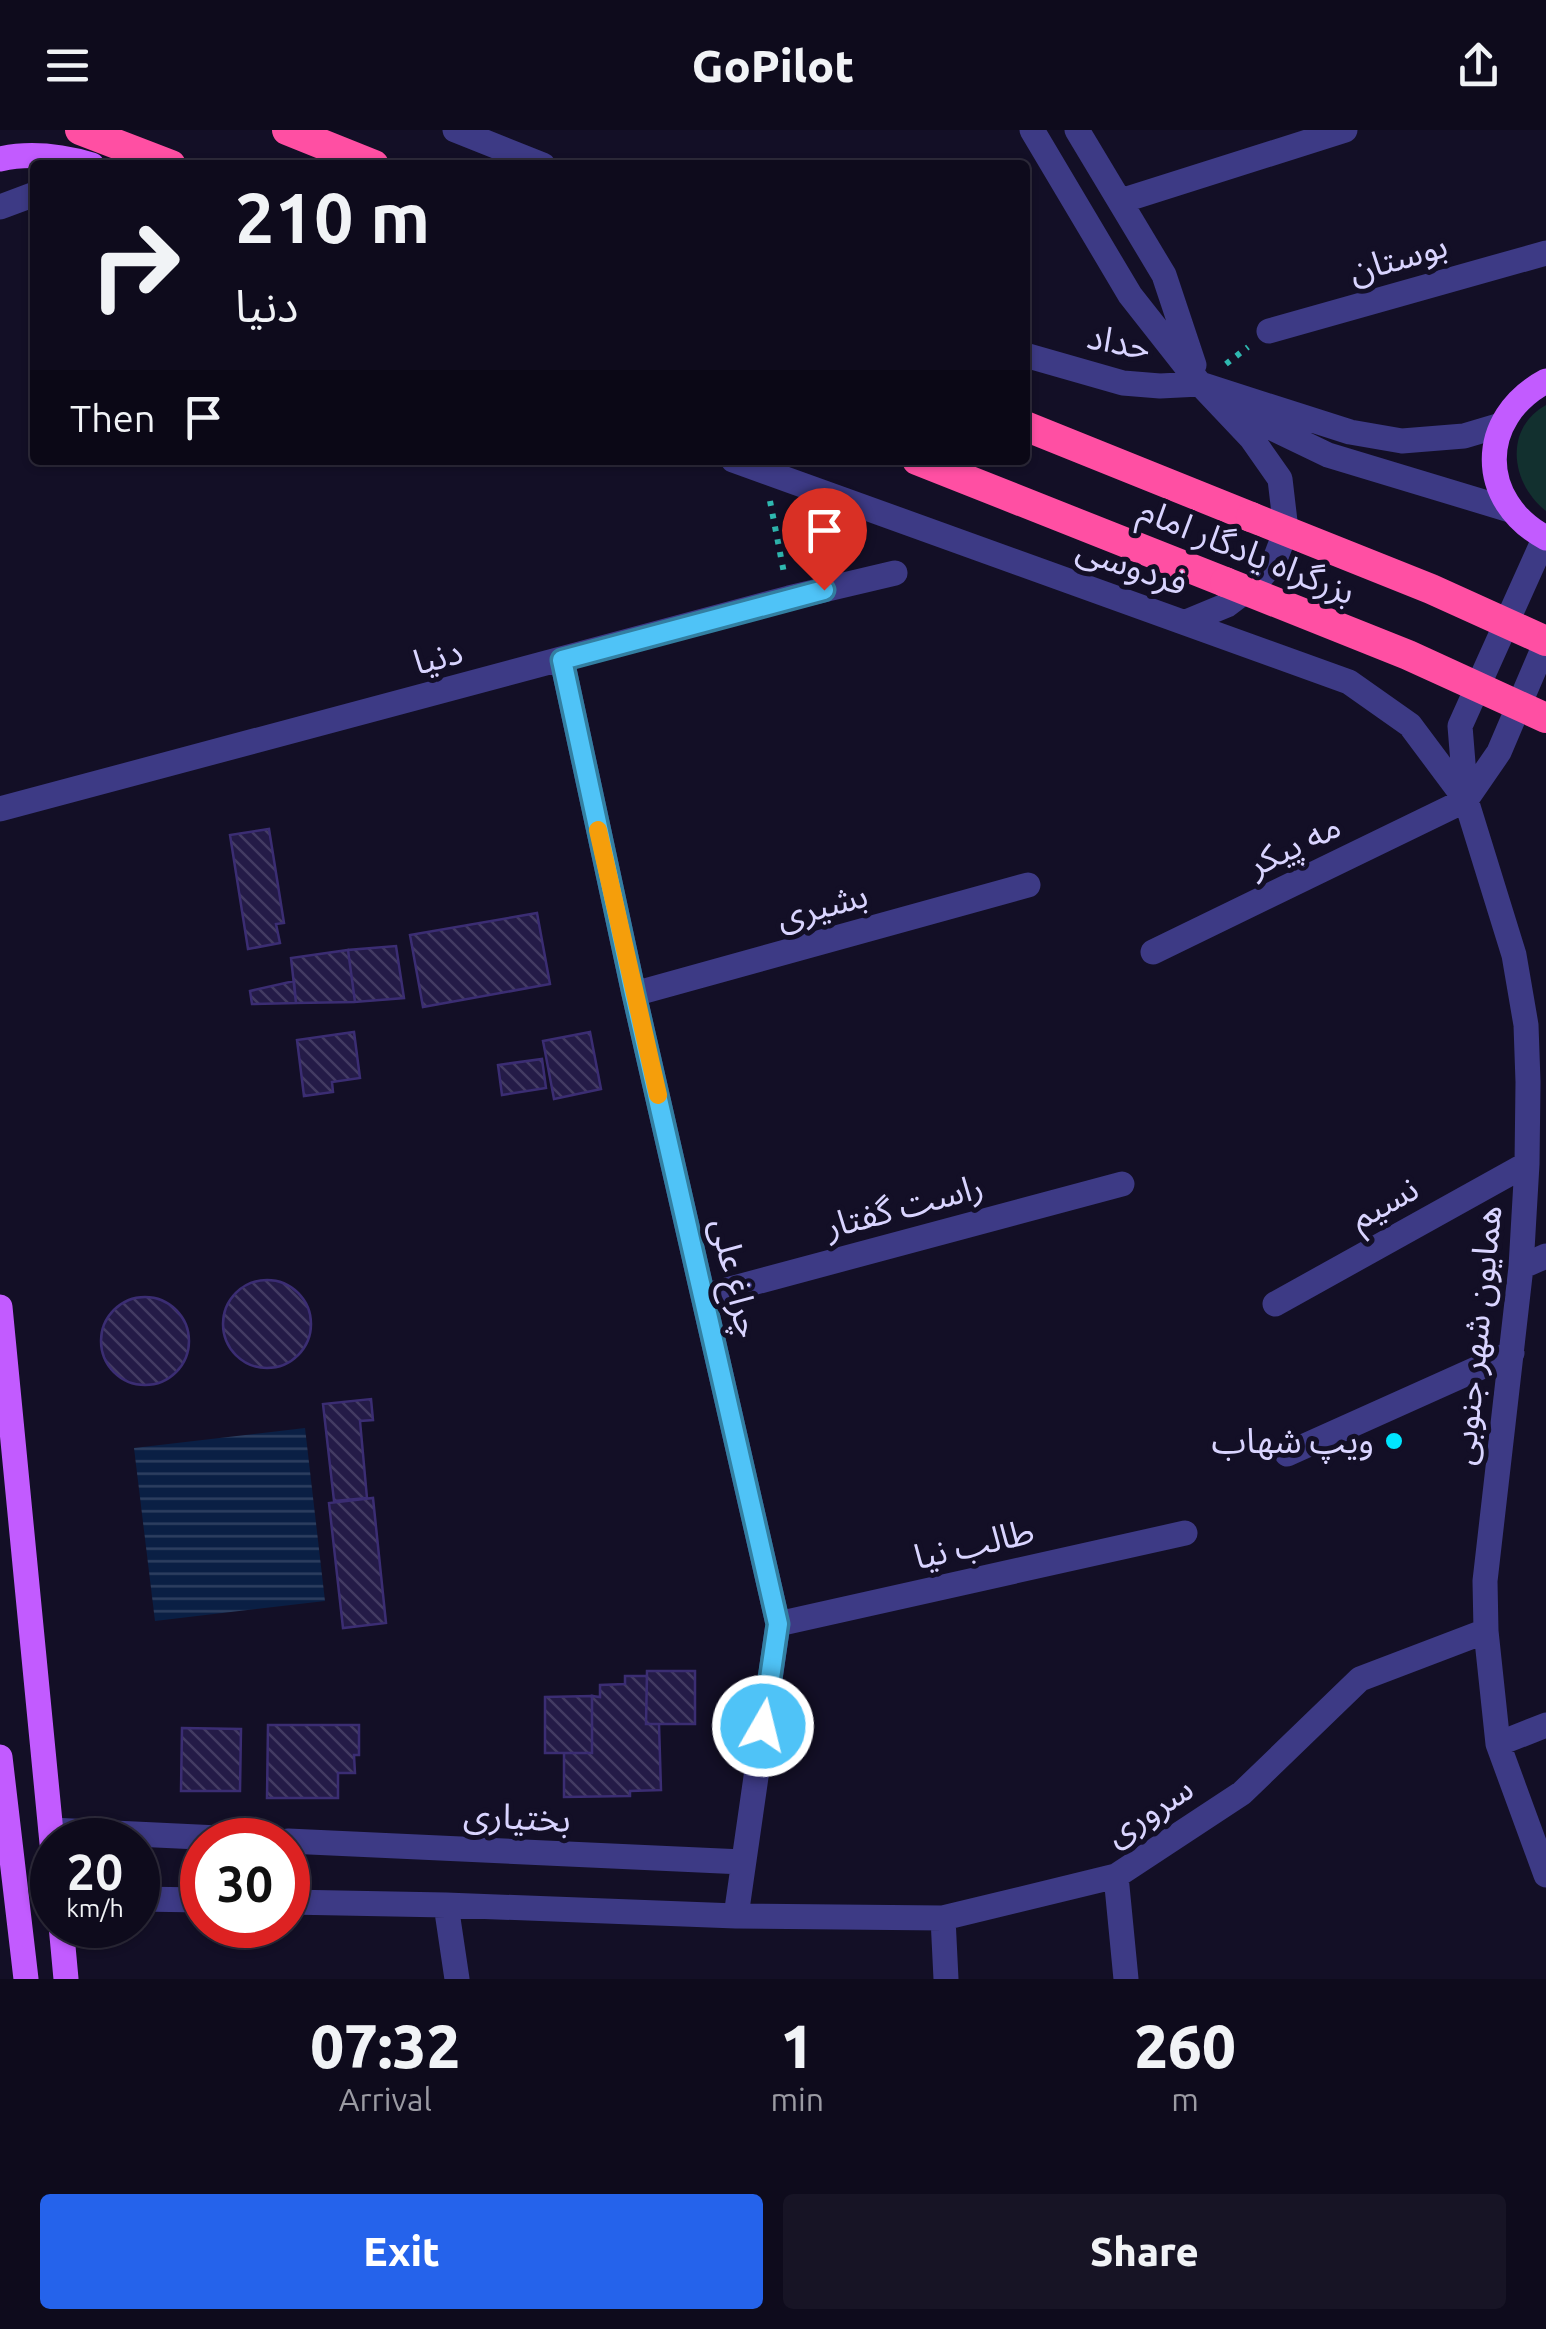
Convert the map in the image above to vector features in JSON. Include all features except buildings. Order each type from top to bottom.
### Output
[{"type":"highway","points":[[80,130],[157,160]]},
{"type":"highway","points":[[287,130],[362,160]]},
{"type":"highway","name":"بزرگراه یادگار امام","points":[[1030,428],[1431,589],[1546,641]]},
{"type":"highway","name":"بزرگراه یادگار امام","points":[[931,465],[1408,655],[1546,718]]},
{"type":"main road","points":[[0,159],[20,154],[74,160]]},
{"type":"main road","points":[[1545,538],[1525,526],[1510,510],[1499,490],[1494,468],[1501,424],[1529,390],[1546,382]]},
{"type":"main road","points":[[0,1307],[50,1818]]},
{"type":"main road","points":[[0,1757],[26,1979]]},
{"type":"main road","points":[[63,1948],[66,1979]]},
{"type":"street","points":[[457,130],[531,160]]},
{"type":"street","points":[[1032,130],[1130,295],[1200,384],[1252,439],[1280,479],[1286,530],[1274,562],[1256,583],[1228,605],[1186,622]]},
{"type":"street","points":[[1078,130],[1164,276],[1200,384],[1276,430],[1328,455],[1510,510]]},
{"type":"street","points":[[1120,201],[1345,130]]},
{"type":"street","points":[[0,207],[30,196]]},
{"type":"street","name":"بوستان","points":[[1269,331],[1546,252]]},
{"type":"street","name":"حداد","points":[[1030,356],[1123,383],[1200,384]]},
{"type":"street","points":[[1200,384],[1350,432],[1402,441],[1464,436],[1501,424]]},
{"type":"street","name":"فردوسی","points":[[746,465],[1348,682],[1410,725],[1466,800]]},
{"type":"street","points":[[1466,800],[1460,726],[1545,538]]},
{"type":"street","name":"دنیا","points":[[0,809],[895,573]]},
{"type":"street","points":[[1466,800],[1499,752],[1546,641]]},
{"type":"street","name":"چراغ‌ علی","points":[[562,660],[778,1624],[736,1916]]},
{"type":"street","name":"مه‌ پیکر","points":[[1153,952],[1466,800]]},
{"type":"street","name":"همایون‌ شهر جنوبی","points":[[1466,800],[1514,955],[1526,1025],[1527,1164],[1521,1267],[1485,1580],[1486,1631],[1498,1744],[1546,1876]]},
{"type":"street","name":"بشیری","points":[[634,994],[1028,885]]},
{"type":"street","name":"نسیم","points":[[1275,1304],[1527,1164]]},
{"type":"street","name":"راست گفتار","points":[[704,1296],[1122,1184]]},
{"type":"street","points":[[1521,1267],[1546,1256]]},
{"type":"street","points":[[1287,1454],[1512,1353]]},
{"type":"street","name":"طالب‌ نیا","points":[[778,1624],[1185,1533]]},
{"type":"street","name":"سروری","points":[[736,1916],[943,1918],[1116,1876],[1242,1794],[1360,1679],[1486,1631]]},
{"type":"street","points":[[1498,1744],[1546,1726]]},
{"type":"street","name":"بختیاری","points":[[310,1842],[742,1862]]},
{"type":"street","points":[[1116,1876],[1126,1979]]},
{"type":"street","points":[[310,1902],[736,1916]]},
{"type":"street","points":[[446,1905],[457,1979]]},
{"type":"street","points":[[943,1918],[946,1979]]},
{"type":"path","points":[[1200,384],[1269,331]]},
{"type":"path","points":[[764,472],[789,598]]},
{"type":"green space","points":[[1546,405],[1546,511],[1525,486],[1517,457],[1523,428]]},
{"type":"water","points":[[305,1428],[325,1601],[155,1621],[134,1448]]},
{"type":"slow traffic","points":[[598,830],[658,1095]]},
{"type":"place","name":"ویپ شهاب","points":[[1394,1441]]},
{"type":"route","points":[[763,1726],[778,1624],[562,660],[824,590]]}]
